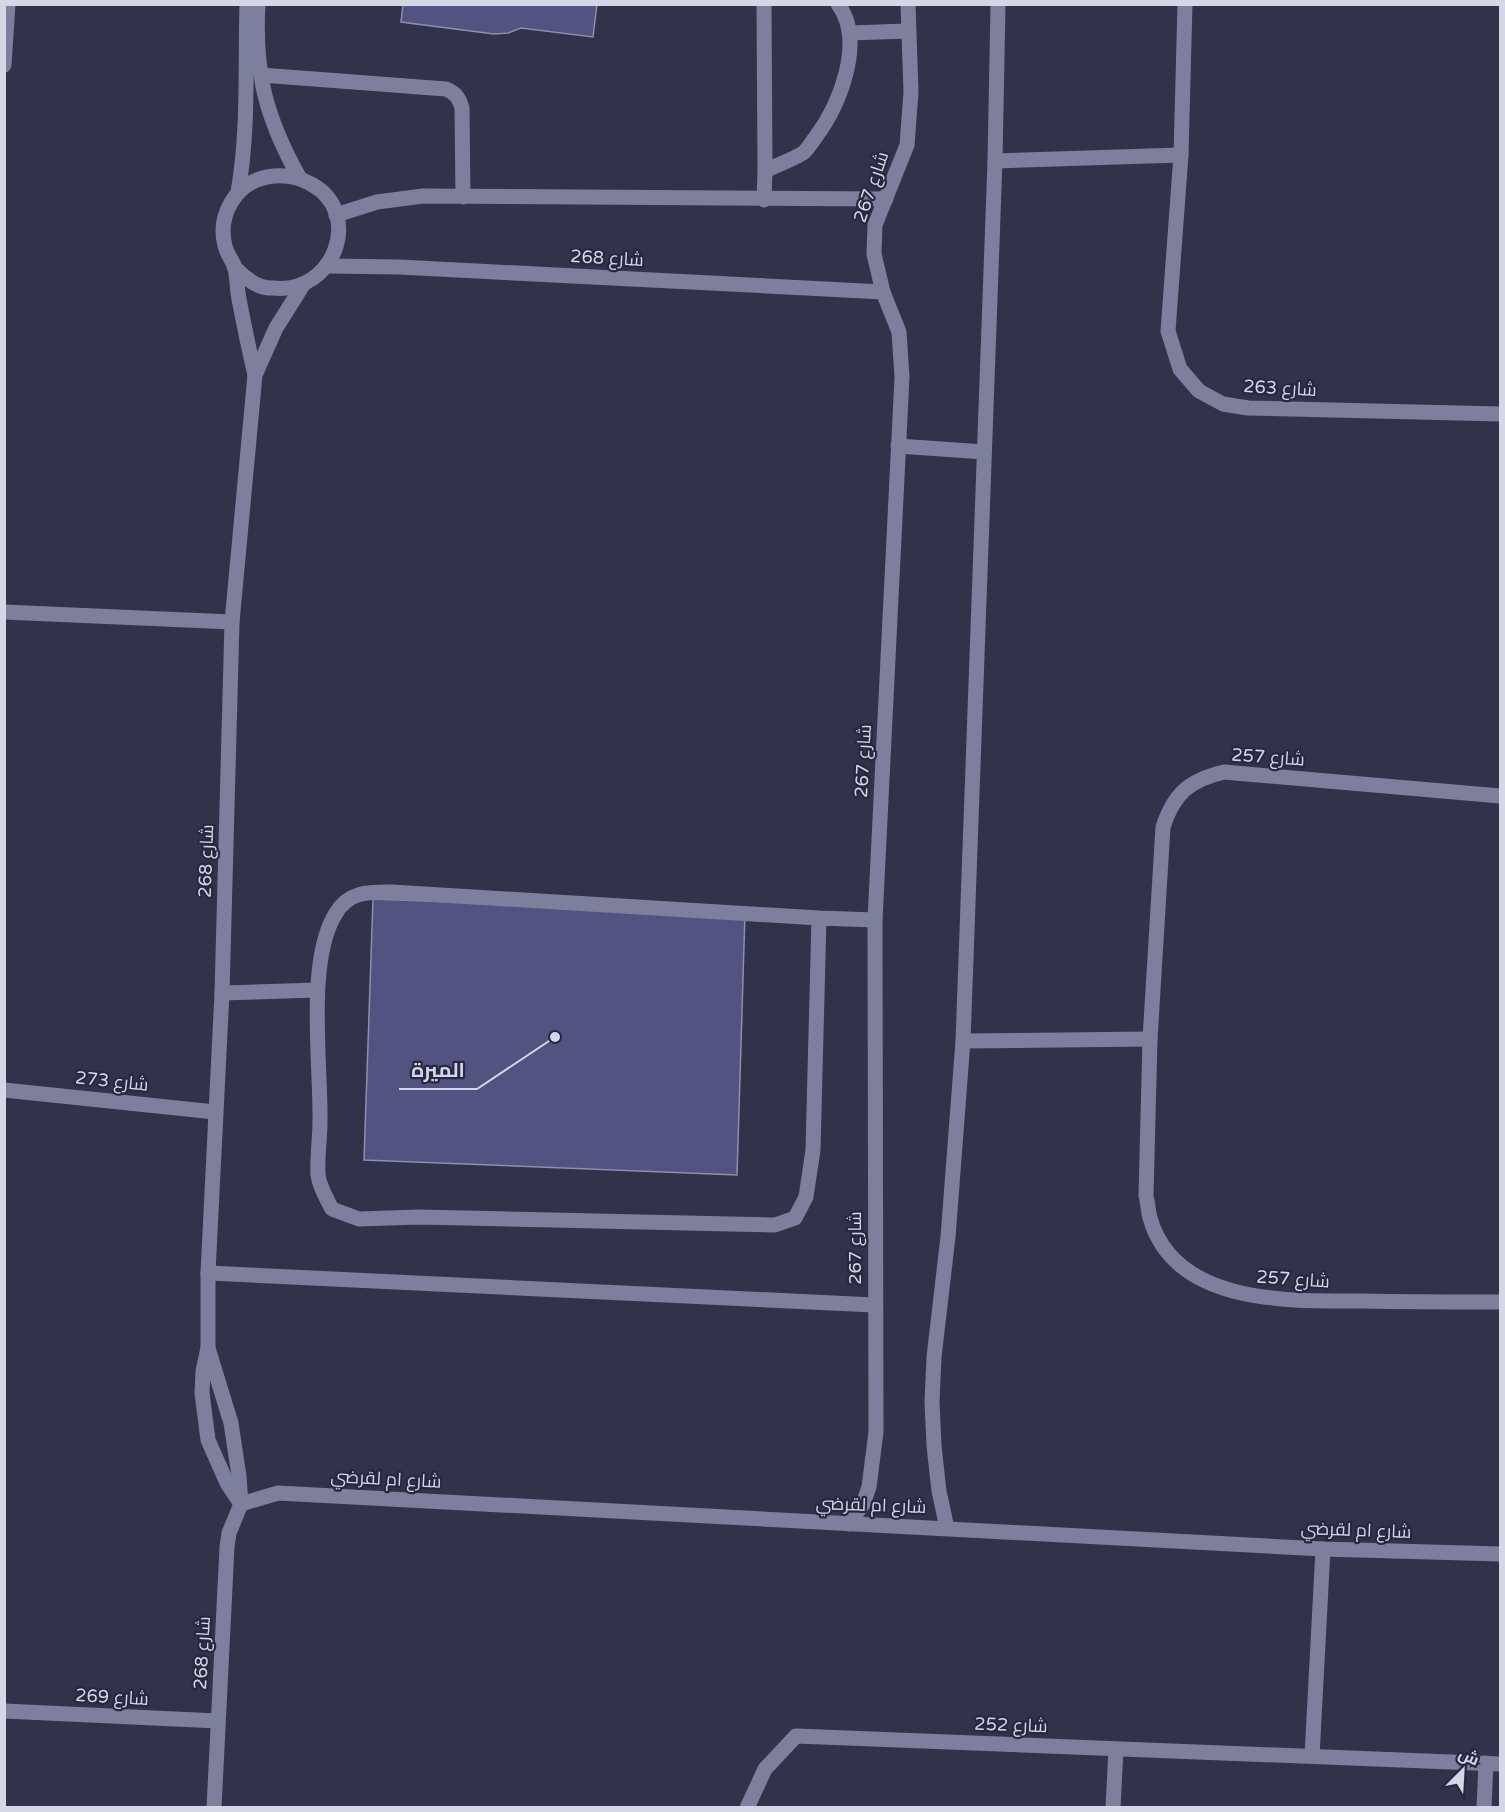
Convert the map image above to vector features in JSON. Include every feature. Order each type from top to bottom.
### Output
[{"type":"street","points":[[4,65],[8,4]]},
{"type":"street","points":[[238,192],[259,179],[279,175],[299,177],[317,187],[336,214],[338,233],[336,250],[327,266],[317,277],[303,285],[284,290],[266,288],[248,280],[234,267],[225,248],[223,227],[229,206],[238,192],[244,151],[247,4]]},
{"type":"street","points":[[258,4],[258,56],[271,121],[282,148],[299,177]]},
{"type":"street","points":[[764,4],[764,200]]},
{"type":"street","points":[[765,171],[804,152],[824,126],[838,99],[848,69],[849,33],[838,4]]},
{"type":"street","name":"شارع 267","points":[[849,1524],[863,1504],[869,1487],[876,1432],[875,920],[902,378],[899,332],[884,292],[874,254],[874,239],[875,225],[907,145],[910,92],[908,4]]},
{"type":"street","points":[[947,1528],[939,1491],[932,1402],[934,1357],[948,1237],[963,1041],[995,161],[998,4]]},
{"type":"street","name":"شارع 263","points":[[1185,4],[1181,155],[1168,331],[1180,369],[1199,392],[1223,404],[1248,408],[1500,414]]},
{"type":"street","points":[[849,33],[908,31]]},
{"type":"street","points":[[261,75],[435,88],[454,92],[460,99],[462,108],[463,197]]},
{"type":"street","points":[[995,161],[1181,155]]},
{"type":"street","points":[[336,214],[399,198],[886,200]]},
{"type":"street","name":"شارع 268","points":[[327,266],[399,267],[884,292]]},
{"type":"street","name":"شارع 268","points":[[234,267],[255,375],[232,622],[222,993],[208,1273],[208,1348],[203,1371],[202,1394],[203,1417],[208,1440],[226,1483],[241,1504]]},
{"type":"street","name":"شارع 268","points":[[255,375],[276,328],[303,285]]},
{"type":"street","points":[[898,446],[984,452]]},
{"type":"street","points":[[4,612],[232,622]]},
{"type":"street","name":"شارع 257","points":[[1500,796],[1224,772],[1206,776],[1191,784],[1178,796],[1168,810],[1163,827],[1150,1040],[1146,1196],[1150,1219],[1160,1240],[1174,1259],[1193,1274],[1241,1294],[1276,1300],[1500,1302]]},
{"type":"street","points":[[819,918],[813,1150],[807,1197],[795,1218],[775,1225],[419,1217],[359,1219],[332,1209],[318,1178],[320,1120],[317,990],[324,942],[335,913],[346,900],[362,892],[434,894],[875,920]]},
{"type":"street","points":[[222,993],[317,990]]},
{"type":"street","points":[[963,1041],[1150,1040]]},
{"type":"street","name":"شارع 273","points":[[4,1090],[215,1112]]},
{"type":"street","points":[[208,1273],[874,1305]]},
{"type":"street","name":"شارع 268","points":[[208,1348],[231,1423],[241,1504],[229,1533],[227,1547],[214,1808]]},
{"type":"street","name":"شارع ام لقرضي","points":[[241,1504],[278,1493],[1323,1549],[1500,1554]]},
{"type":"street","points":[[1312,1756],[1323,1549]]},
{"type":"street","name":"شارع 269","points":[[4,1712],[219,1721]]},
{"type":"street","name":"شارع 252","points":[[747,1808],[765,1769],[796,1736],[1493,1764]]},
{"type":"street","points":[[1113,1808],[1116,1749]]},
{"type":"street","points":[[1484,1808],[1493,1764]]},
{"type":"building","points":[[403,4],[597,4],[593,37],[521,28],[508,33],[494,34],[401,22]]},
{"type":"building","points":[[373,899],[745,913],[737,1175],[364,1160]]},
{"type":"place","name":"الميرة","points":[[555,1037]]}]
